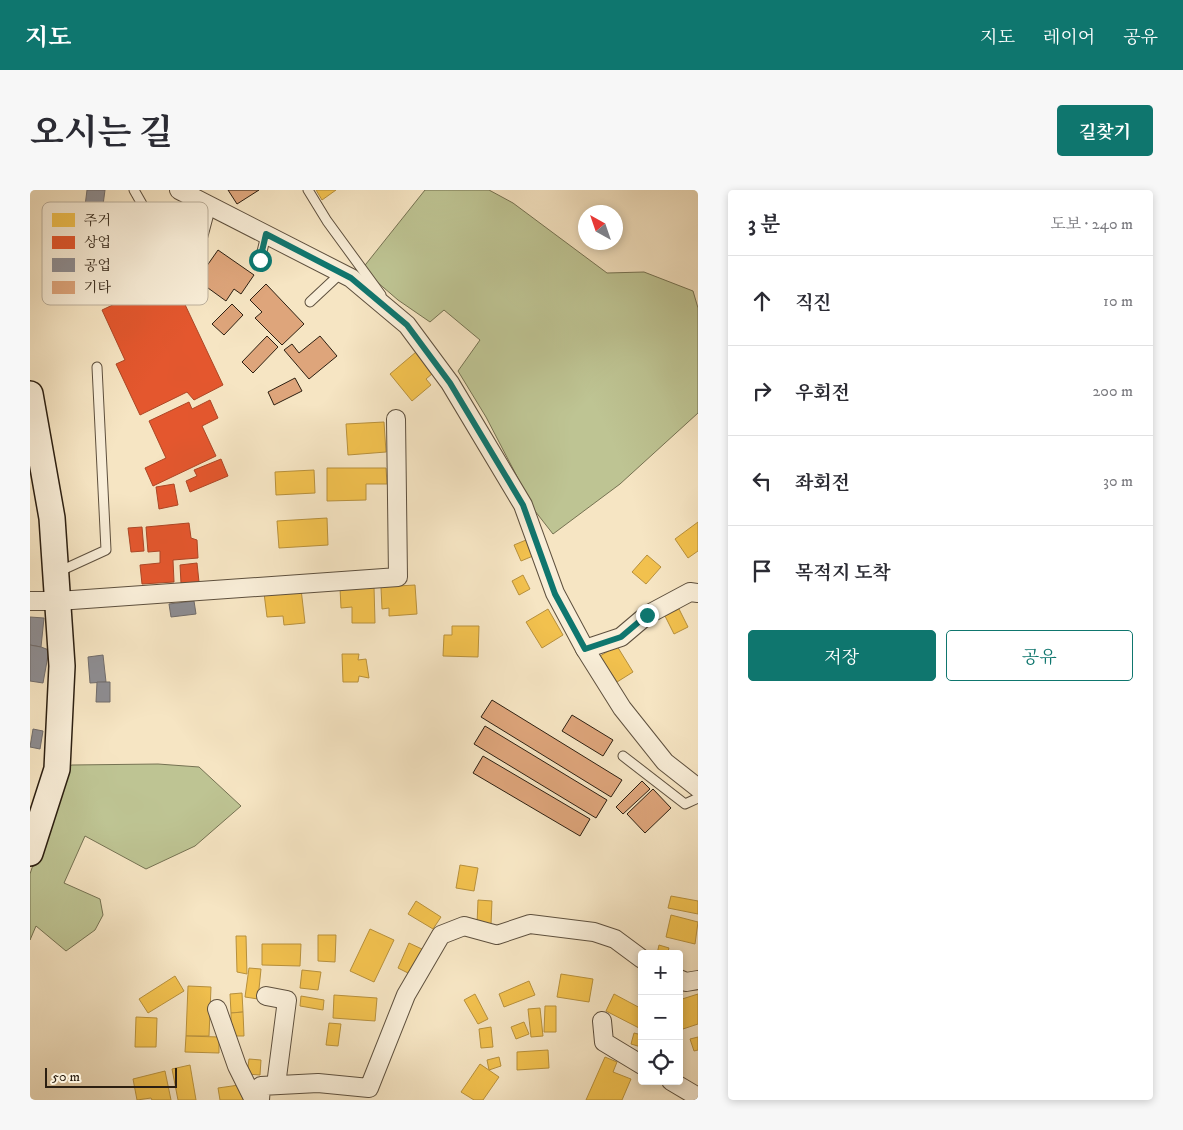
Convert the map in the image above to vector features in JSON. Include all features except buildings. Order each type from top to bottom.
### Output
[{"type":"street","points":[[179,190],[203,202]]},
{"type":"street","points":[[208,204],[351,278],[407,325],[450,383],[523,505],[555,594],[585,649],[622,708],[665,762],[698,788]]},
{"type":"street","points":[[30,394],[52,518],[62,666],[57,769],[30,853]]},
{"type":"street","points":[[30,601],[58,601],[398,577],[396,419]]},
{"type":"street","points":[[585,649],[621,637],[647,615],[690,592],[698,593]]},
{"type":"street","points":[[260,1100],[261,1086],[318,1084],[369,1088],[406,996],[432,950],[441,935],[464,926],[497,935],[530,924],[594,932],[615,939],[638,956]]},
{"type":"street","points":[[683,981],[698,980]]},
{"type":"street","points":[[266,996],[287,1000],[276,1085]]},
{"type":"street","points":[[217,1009],[237,1066],[254,1100]]},
{"type":"street","points":[[602,1021],[604,1042],[638,1063]]},
{"type":"street","points":[[677,1085],[698,1099]]},
{"type":"lane","points":[[134,190],[141,202]]},
{"type":"lane","points":[[308,190],[394,314]]},
{"type":"lane","points":[[208,217],[211,206]]},
{"type":"lane","points":[[260,260],[266,234]]},
{"type":"lane","points":[[310,302],[341,273]]},
{"type":"lane","points":[[56,574],[106,550],[97,367]]},
{"type":"lane","points":[[623,756],[685,804],[698,798]]},
{"type":"green space","points":[[425,190],[489,190],[513,203],[607,273],[644,272],[693,291],[698,308],[698,413],[620,484],[553,534],[535,511],[486,417],[458,371],[480,340],[444,310],[430,322],[398,300],[362,269]]},
{"type":"green space","points":[[158,764],[199,767],[241,806],[195,846],[146,869],[85,836],[64,883],[100,899],[103,915],[95,930],[66,951],[36,926],[30,940],[30,874],[65,767],[72,765]]},
{"type":"route","points":[[260,260],[266,234],[351,278],[407,325],[450,383],[523,505],[555,594],[585,649],[621,637],[647,615]]}]
